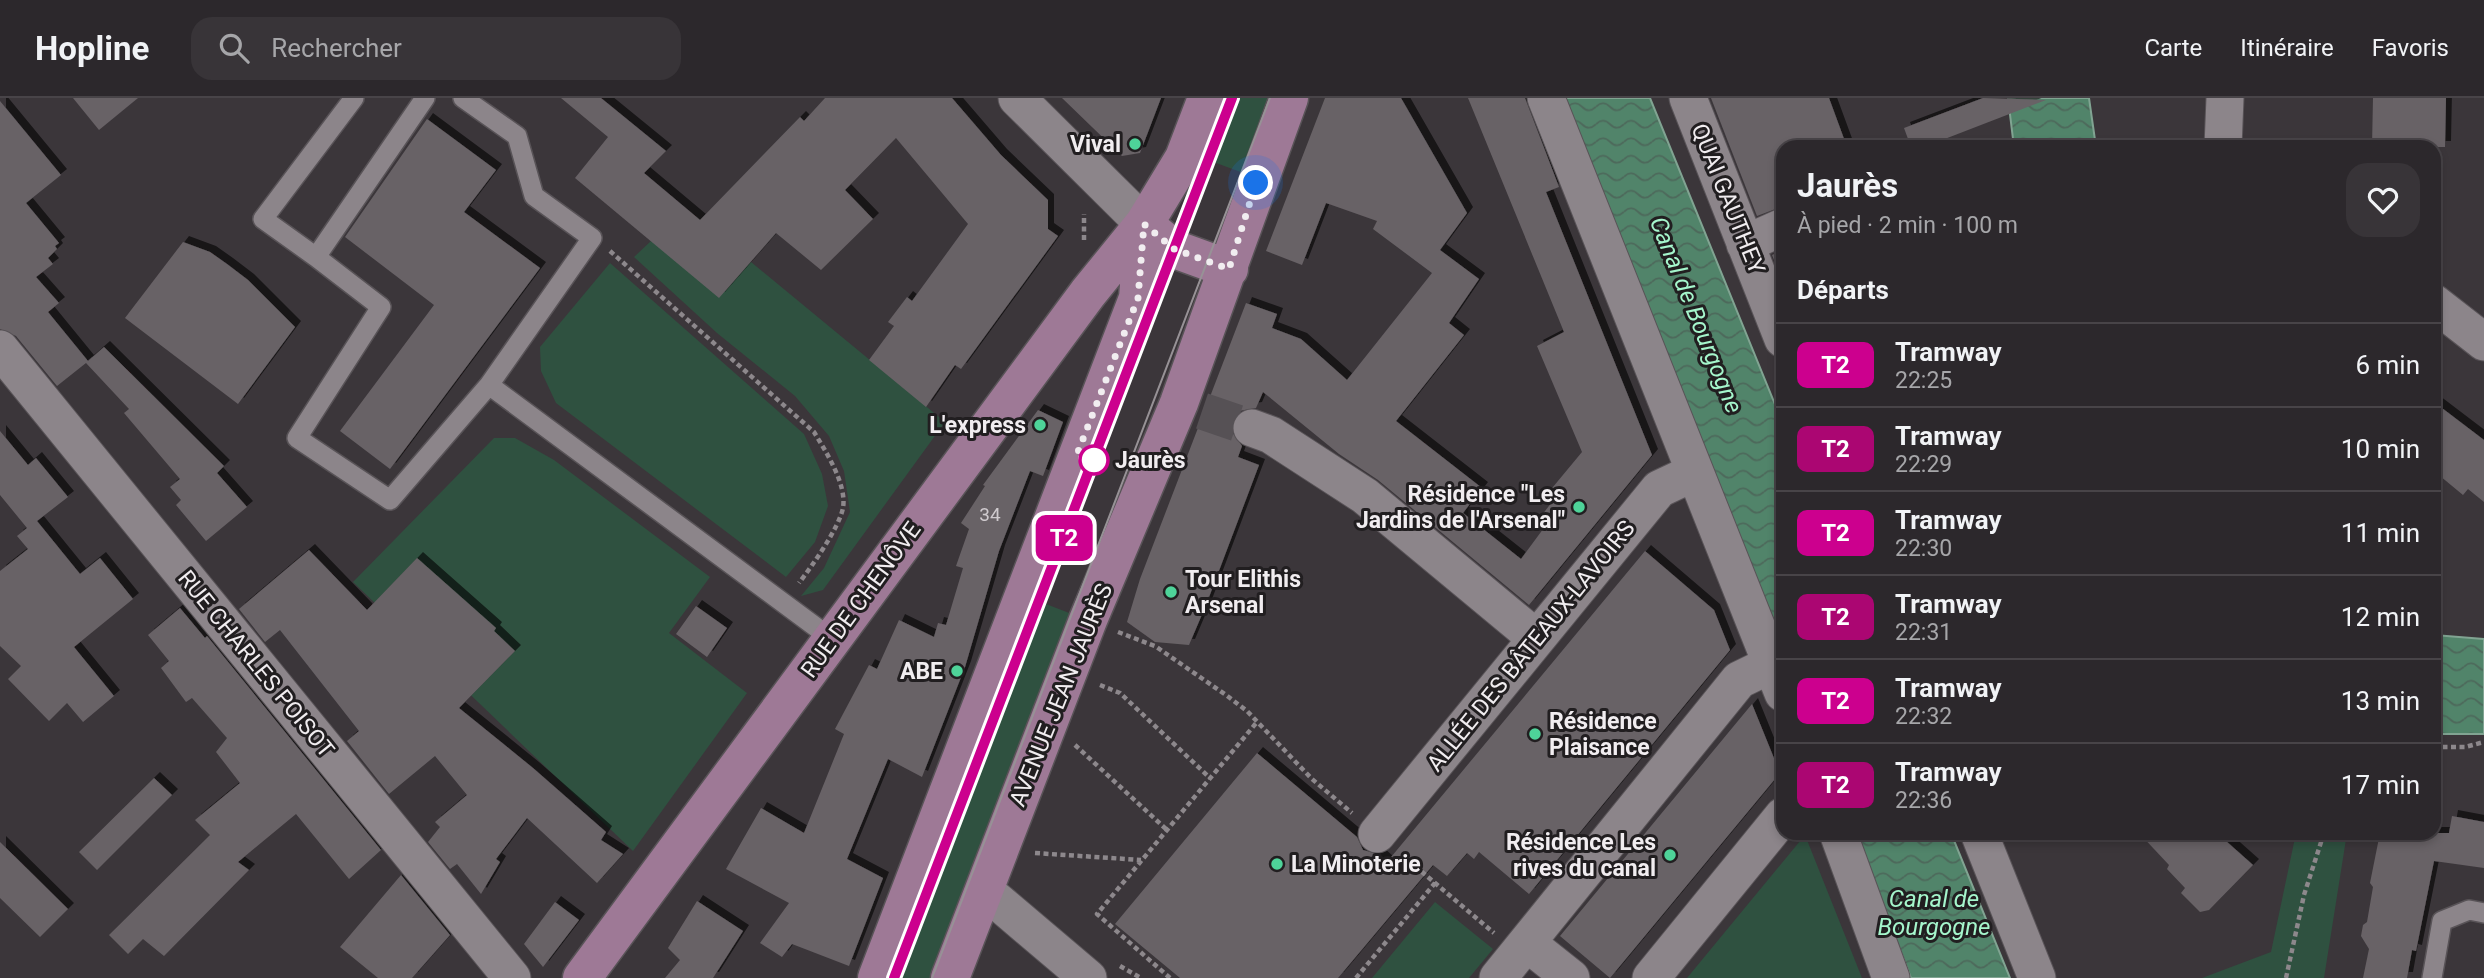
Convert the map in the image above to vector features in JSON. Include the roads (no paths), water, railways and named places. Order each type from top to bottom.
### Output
[{"type":"main road","points":[[877,978],[1138,298],[1144,224],[1184,158],[1207,98]]},
{"type":"main road","name":"AVENUE JEAN JAURÈS","points":[[950,978],[1088,620],[1190,407],[1253,192],[1289,98]]},
{"type":"main road","points":[[1144,224],[1174,249],[1229,269]]},
{"type":"main road","name":"RUE DE CHENÔVE","points":[[582,978],[1088,293],[1144,224]]},
{"type":"street","points":[[1017,98],[1144,224]]},
{"type":"street","points":[[1546,98],[1776,674]]},
{"type":"street","name":"QUAI GAUTHEY","points":[[1688,98],[1776,322]]},
{"type":"street","points":[[2225,98],[2228,140]]},
{"type":"street","points":[[1745,244],[1776,230]]},
{"type":"street","points":[[2441,308],[2484,342]]},
{"type":"street","name":"RUE CHARLES POISOT","points":[[0,349],[512,978]]},
{"type":"street","points":[[1252,428],[1272,435],[1364,496],[1536,638]]},
{"type":"street","name":"ALLÉE DES BÂTEAUX-LAVOIRS","points":[[1377,834],[1659,489],[1695,472]]},
{"type":"street","points":[[1498,978],[1739,680],[1776,679]]},
{"type":"street","points":[[1651,978],[1776,825]]},
{"type":"street","points":[[1841,840],[1891,978]]},
{"type":"street","points":[[1982,840],[2037,978]]},
{"type":"street","points":[[983,894],[996,900],[1088,978]]},
{"type":"street","points":[[1527,943],[1571,978]]},
{"type":"lane","points":[[354,98],[263,219],[381,307],[296,438],[390,500],[489,385],[592,238],[534,196],[517,136],[463,98]]},
{"type":"lane","points":[[316,257],[425,98]]},
{"type":"lane","points":[[489,385],[832,639]]},
{"type":"lane","points":[[2432,978],[2442,921],[2469,910],[2484,913]]},
{"type":"water","name":"Canal de Bourgogne","points":[[1560,98],[1650,98],[1776,407],[1776,639]]},
{"type":"water","points":[[2008,98],[2089,98],[2095,140],[2013,140]]},
{"type":"water","points":[[2441,636],[2484,639],[2484,734],[2441,734]]},
{"type":"water","name":"Canal de Bourgogne","points":[[1857,840],[1954,840],[2010,978],[1911,978]]},
{"type":"tunnel","points":[[1202,411],[1252,428]]},
{"type":"tram line","points":[[894,978],[1232,98]]},
{"type":"tram line","name":"T2","points":[[894,978],[1232,98]]},
{"type":"tram line","points":[[932,978],[1270,98]]},
{"type":"place","name":"Vival","points":[[1135,144]]},
{"type":"place","name":"L'express","points":[[1040,425]]},
{"type":"place","name":"Jaurès","points":[[1094,460]]},
{"type":"place","name":"Résidence \"Les Jardins de l'Arsenal\"","points":[[1579,507]]},
{"type":"place","name":"Tour Elithis Arsenal","points":[[1171,592]]},
{"type":"place","name":"ABE","points":[[957,671]]},
{"type":"place","name":"Résidence Plaisance","points":[[1535,734]]},
{"type":"place","name":"Résidence Les rives du canal","points":[[1670,855]]},
{"type":"place","name":"La Minoterie","points":[[1277,864]]}]
